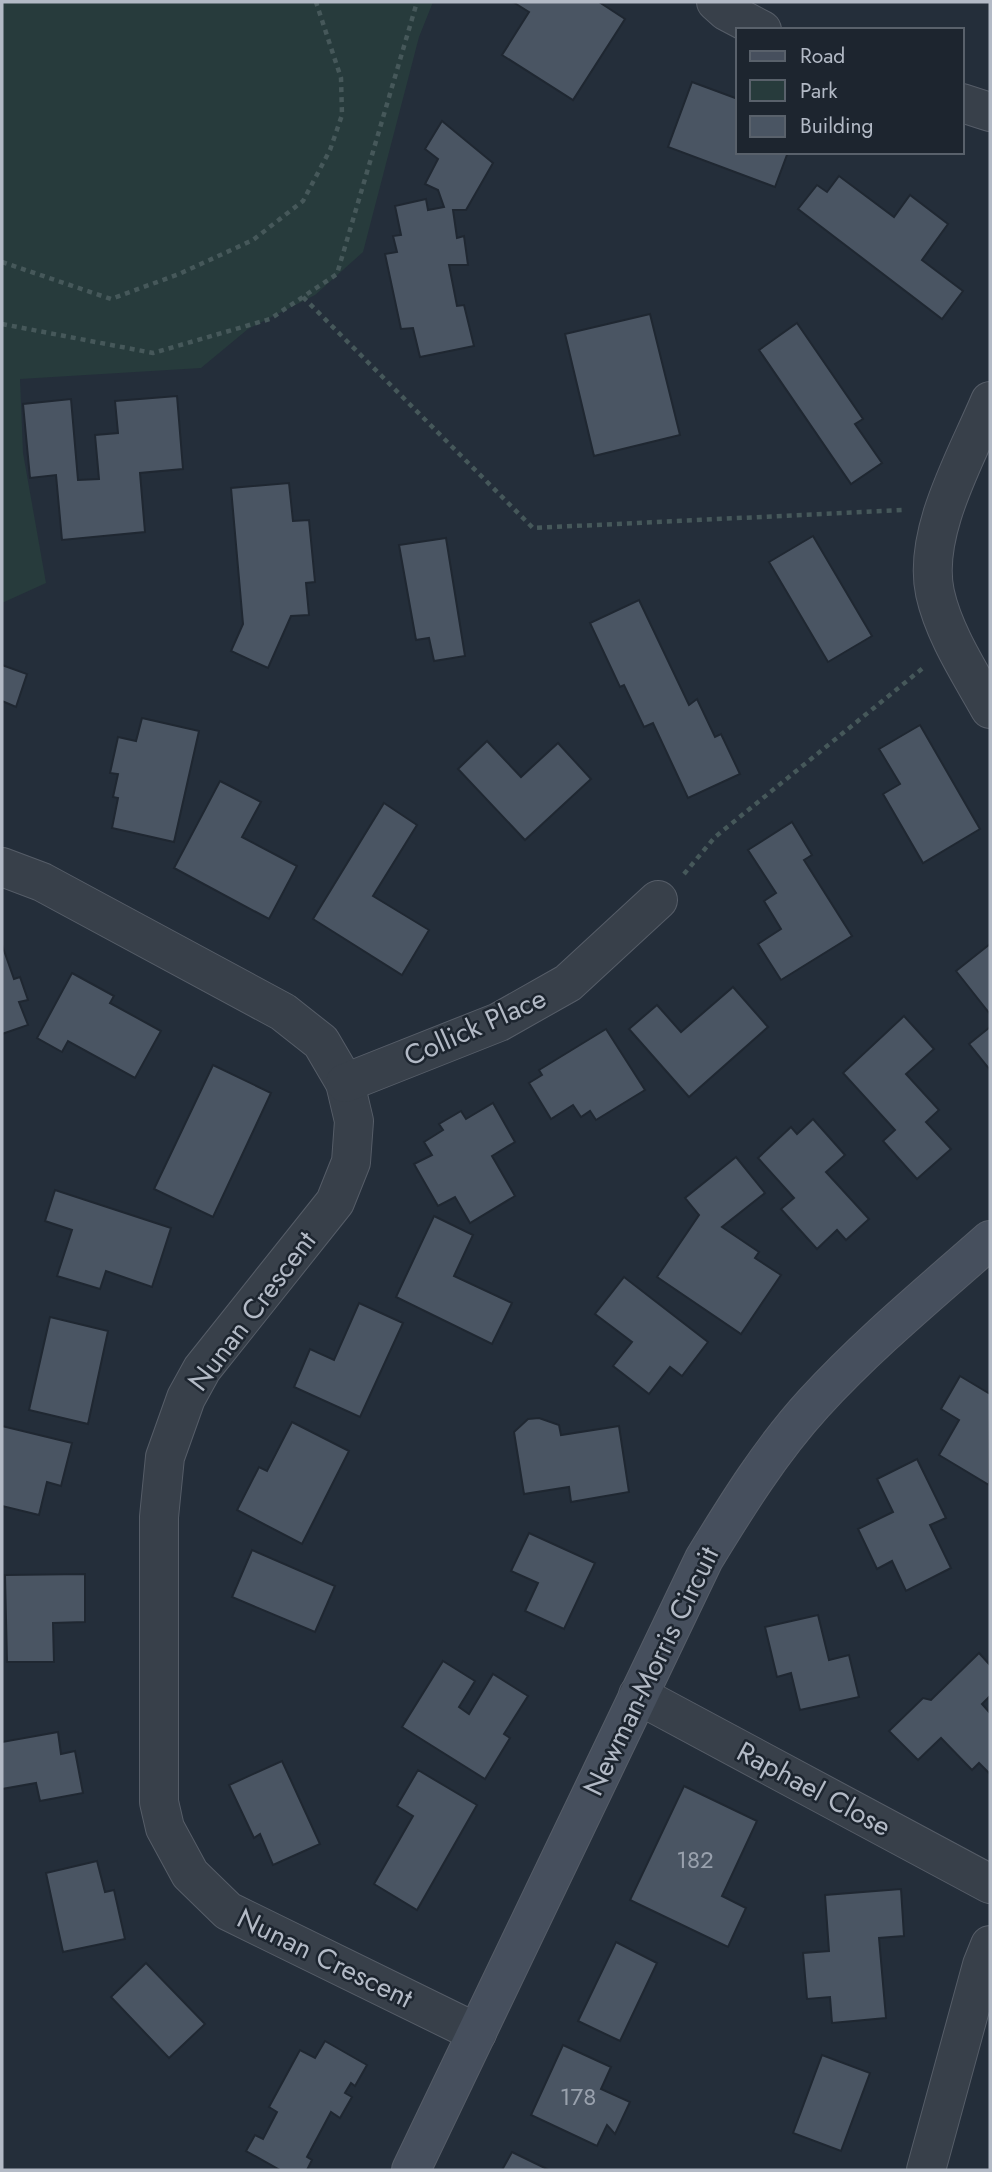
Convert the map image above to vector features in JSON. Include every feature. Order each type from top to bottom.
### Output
[{"type":"street","points":[[716,2],[726,11],[758,28]]},
{"type":"street","points":[[964,104],[990,112]]},
{"type":"street","points":[[990,401],[943,512],[933,554],[935,595],[954,644],[990,709]]},
{"type":"street","name":"Nunan Crescent","points":[[2,867],[42,882],[283,1012],[321,1042],[345,1083],[355,1121],[351,1162],[335,1202],[202,1369],[186,1398],[165,1457],[159,1517],[159,1802],[165,1828],[190,1874],[228,1911],[477,2033]]},
{"type":"street","name":"Collick Place","points":[[345,1083],[499,1022],[568,983],[658,900]]},
{"type":"street","name":"Newman-Morris Circuit","points":[[411,2170],[704,1559],[754,1479],[813,1403],[883,1334],[990,1240]]},
{"type":"street","name":"Raphael Close","points":[[638,1695],[990,1884]]},
{"type":"street","points":[[926,2170],[982,1965],[990,1945]]},
{"type":"path","points":[[2,262],[111,299],[179,274],[253,240],[303,201],[330,150],[342,115],[341,78],[316,2]]},
{"type":"path","points":[[2,324],[153,353],[270,318],[337,274],[417,2]]},
{"type":"path","points":[[303,297],[533,527],[921,509],[943,512]]},
{"type":"path","points":[[658,900],[715,837],[954,644]]},
{"type":"green space","points":[[2,2],[433,2],[419,37],[363,252],[315,295],[248,329],[201,368],[20,379],[23,453],[46,583],[2,603]]},
{"type":"building","points":[[513,2],[599,2],[625,19],[573,100],[502,55],[529,12]]},
{"type":"building","points":[[692,82],[736,98],[736,154],[787,154],[775,187],[668,147]]},
{"type":"building","points":[[442,121],[493,163],[466,210],[453,210],[457,238],[464,236],[468,265],[449,265],[457,306],[464,305],[474,346],[420,357],[413,328],[401,329],[385,254],[397,252],[393,236],[401,235],[395,206],[426,199],[428,210],[444,207],[438,190],[425,184],[438,159],[425,149]]},
{"type":"building","points":[[839,176],[894,217],[910,195],[948,224],[922,260],[963,291],[942,319],[798,209],[817,185],[827,192]]},
{"type":"building","points":[[650,314],[680,435],[594,456],[565,334]]},
{"type":"building","points":[[797,323],[863,419],[855,424],[882,463],[851,484],[759,350]]},
{"type":"building","points":[[177,396],[183,469],[140,473],[145,532],[62,540],[56,475],[30,478],[23,404],[71,399],[78,480],[99,479],[95,435],[118,433],[115,401]]},
{"type":"building","points":[[289,483],[293,521],[309,520],[315,582],[306,583],[309,615],[291,616],[268,668],[231,651],[243,624],[231,488]]},
{"type":"building","points":[[813,536],[872,636],[828,662],[769,562]]},
{"type":"building","points":[[446,538],[465,656],[434,661],[429,638],[416,640],[399,545]]},
{"type":"building","points":[[639,600],[689,705],[697,699],[715,737],[721,734],[740,774],[688,798],[653,723],[644,727],[624,685],[620,687],[590,623]]},
{"type":"building","points":[[2,665],[27,674],[16,707],[2,701]]},
{"type":"building","points":[[142,718],[199,731],[174,842],[112,828],[118,798],[113,797],[118,774],[110,773],[118,737],[136,741]]},
{"type":"building","points":[[920,725],[980,829],[923,863],[883,794],[900,784],[879,749]]},
{"type":"building","points":[[487,741],[521,777],[558,743],[591,779],[525,840],[458,769]]},
{"type":"building","points":[[220,781],[261,802],[242,837],[297,866],[269,919],[174,868]]},
{"type":"building","points":[[384,803],[417,825],[373,896],[429,930],[402,975],[313,919]]},
{"type":"building","points":[[792,822],[812,855],[804,860],[852,936],[781,980],[758,944],[781,929],[764,901],[776,893],[748,850]]},
{"type":"building","points":[[990,944],[990,1014],[956,971]]},
{"type":"building","points":[[2,945],[14,979],[20,977],[28,1000],[19,1002],[28,1025],[2,1034]]},
{"type":"building","points":[[72,973],[114,996],[110,1003],[161,1031],[135,1078],[68,1041],[62,1052],[37,1038]]},
{"type":"building","points":[[733,987],[768,1027],[689,1097],[629,1029],[657,1005],[681,1032]]},
{"type":"building","points":[[904,1016],[934,1049],[906,1074],[939,1110],[926,1122],[951,1149],[917,1179],[883,1141],[895,1130],[843,1073]]},
{"type":"building","points":[[990,1027],[990,1070],[969,1044]]},
{"type":"building","points":[[606,1029],[645,1090],[596,1120],[590,1111],[581,1117],[573,1105],[551,1119],[529,1083],[542,1075],[539,1070]]},
{"type":"building","points":[[213,1065],[271,1093],[213,1217],[154,1189]]},
{"type":"building","points":[[493,1103],[515,1142],[492,1156],[515,1196],[470,1223],[455,1197],[438,1206],[414,1164],[432,1155],[424,1142],[443,1130],[439,1124],[461,1111],[466,1119]]},
{"type":"building","points":[[813,1119],[845,1155],[826,1172],[869,1219],[846,1240],[837,1230],[817,1249],[781,1209],[794,1198],[758,1158],[791,1127],[797,1134]]},
{"type":"building","points":[[736,1157],[765,1193],[722,1227],[759,1252],[755,1258],[781,1275],[741,1334],[657,1277],[699,1215],[685,1198]]},
{"type":"building","points":[[55,1190],[171,1228],[152,1287],[106,1271],[100,1289],[57,1276],[72,1230],[45,1221]]},
{"type":"building","points":[[434,1216],[473,1235],[454,1276],[512,1303],[492,1344],[396,1297]]},
{"type":"building","points":[[624,1277],[708,1342],[682,1376],[670,1367],[649,1394],[613,1366],[632,1342],[595,1314]]},
{"type":"building","points":[[359,1303],[403,1323],[360,1417],[294,1387],[310,1349],[334,1360]]},
{"type":"building","points":[[50,1317],[108,1331],[88,1424],[29,1410]]},
{"type":"building","points":[[960,1376],[990,1394],[989,1485],[939,1455],[959,1420],[941,1409]]},
{"type":"building","points":[[539,1418],[559,1425],[561,1435],[619,1426],[629,1492],[571,1502],[569,1487],[524,1494],[514,1432],[528,1419]]},
{"type":"building","points":[[292,1422],[349,1451],[302,1544],[237,1510],[259,1467],[267,1471]]},
{"type":"building","points":[[2,1426],[72,1443],[61,1486],[47,1482],[39,1515],[2,1506]]},
{"type":"building","points":[[917,1459],[946,1518],[930,1525],[951,1568],[906,1591],[892,1561],[877,1569],[858,1529],[893,1512],[877,1479]]},
{"type":"building","points":[[529,1533],[595,1563],[564,1629],[525,1611],[538,1583],[511,1571]]},
{"type":"building","points":[[252,1550],[335,1586],[315,1632],[232,1597]]},
{"type":"building","points":[[85,1574],[85,1622],[53,1623],[54,1662],[7,1662],[5,1575]]},
{"type":"building","points":[[818,1615],[829,1660],[849,1655],[859,1697],[800,1710],[791,1673],[777,1677],[765,1627]]},
{"type":"building","points":[[979,1653],[990,1665],[990,1696],[982,1704],[990,1713],[990,1774],[979,1763],[972,1770],[941,1738],[918,1760],[889,1731],[923,1698],[931,1700]]},
{"type":"building","points":[[443,1661],[475,1681],[459,1707],[469,1714],[493,1674],[528,1696],[504,1734],[510,1738],[485,1779],[402,1727]]},
{"type":"building","points":[[58,1732],[61,1754],[75,1751],[83,1793],[40,1801],[36,1783],[2,1789],[2,1742]]},
{"type":"building","points":[[282,1761],[320,1844],[273,1865],[260,1834],[254,1838],[229,1785]]},
{"type":"building","points":[[418,1770],[477,1805],[417,1910],[374,1884],[413,1816],[397,1806]]},
{"type":"building","points":[[684,1786],[757,1821],[722,1896],[746,1908],[728,1947],[630,1900]]},
{"type":"building","points":[[97,1861],[105,1892],[114,1890],[125,1939],[63,1952],[46,1873]]},
{"type":"building","points":[[901,1889],[904,1936],[879,1938],[886,2018],[832,2023],[830,1997],[807,1999],[803,1953],[829,1951],[825,1895]]},
{"type":"building","points":[[616,1942],[657,1963],[620,2041],[578,2021]]},
{"type":"building","points":[[146,1963],[205,2024],[169,2058],[111,1997]]},
{"type":"building","points":[[325,2041],[367,2065],[355,2086],[351,2083],[345,2093],[352,2097],[340,2118],[331,2112],[307,2157],[312,2160],[307,2170],[280,2170],[246,2151],[255,2135],[263,2139],[277,2112],[269,2107],[300,2050],[315,2058]]},
{"type":"building","points":[[563,2045],[611,2067],[601,2089],[630,2102],[615,2134],[607,2125],[597,2146],[531,2115]]},
{"type":"building","points":[[822,2055],[870,2073],[841,2151],[793,2133]]},
{"type":"building","points":[[512,2152],[549,2170],[502,2170]]}]
